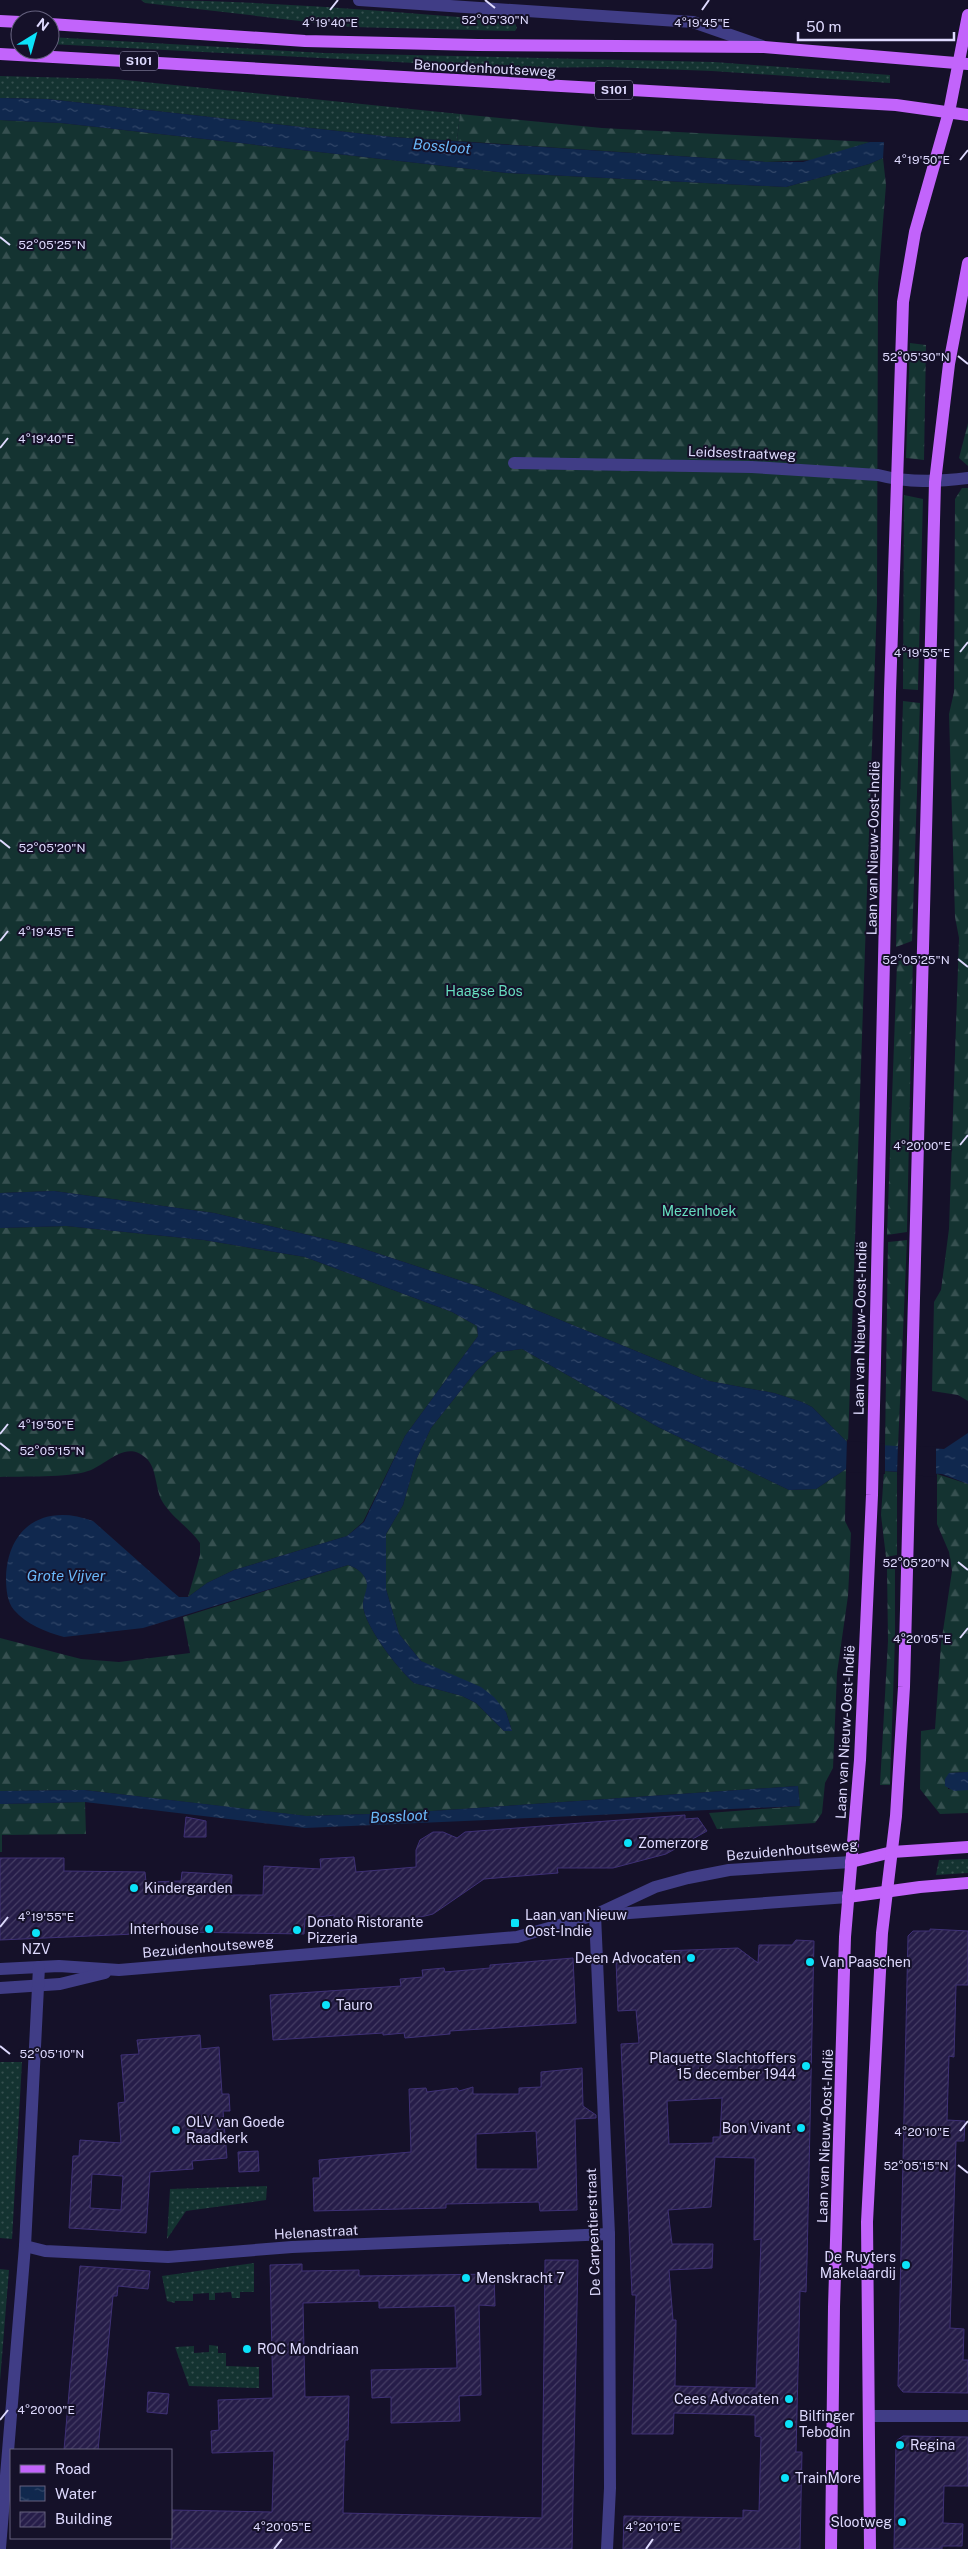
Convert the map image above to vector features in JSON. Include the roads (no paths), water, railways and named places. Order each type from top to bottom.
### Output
[{"type":"main road","name":"Laan van Nieuw-Oost-Indië","points":[[831,2549],[835,2297],[845,1937],[862,1723],[872,1495],[896,480],[903,302],[914,232],[963,63],[968,14]]},
{"type":"main road","name":"Benoordenhoutseweg","points":[[60,25],[305,41],[478,45],[764,47],[963,63]]},
{"type":"main road","name":"Benoordenhoutseweg","points":[[0,54],[874,104],[968,114]]},
{"type":"main road","points":[[870,2549],[867,2222],[882,1933],[892,1852],[904,1687],[912,1419],[921,942],[935,482],[949,364],[968,263]]},
{"type":"main road","name":"Bezuidenhoutseweg","points":[[851,1862],[892,1852],[968,1846]]},
{"type":"main road","name":"Bezuidenhoutseweg","points":[[848,1897],[920,1887],[968,1884]]},
{"type":"street","name":"Benoordenhoutseweg","points":[[360,0],[693,22],[764,47]]},
{"type":"street","name":"Leidsestraatweg","points":[[514,463],[752,467],[935,482],[968,478]]},
{"type":"street","name":"Bezuidenhoutseweg","points":[[0,1969],[38,1967],[119,1970],[517,1937],[595,1915],[655,1888],[688,1878],[729,1870],[851,1862]]},
{"type":"street","name":"Bezuidenhoutseweg","points":[[595,1915],[848,1897]]},
{"type":"street","name":"De Carpentierstraat","points":[[595,1915],[609,2234],[610,2488],[607,2549]]},
{"type":"street","points":[[0,2548],[25,2246],[39,1985],[38,1967]]},
{"type":"street","name":"Bezuidenhoutseweg","points":[[0,1988],[60,1984],[119,1970]]},
{"type":"street","name":"Helenastraat","points":[[25,2246],[45,2251],[168,2257],[292,2247],[609,2234]]},
{"type":"street","points":[[870,2416],[968,2416]]},
{"type":"water","name":"Bossloot","points":[[0,98],[47,99],[392,137],[766,162],[803,162],[870,142],[884,142],[883,158],[869,164],[786,187],[507,173],[61,123],[0,120]]},
{"type":"water","name":"Grote Vijver","points":[[54,1191],[214,1213],[355,1246],[480,1287],[709,1381],[774,1393],[802,1402],[812,1407],[848,1443],[944,1449],[968,1433],[968,1484],[942,1474],[846,1469],[816,1489],[789,1490],[658,1427],[522,1349],[497,1352],[476,1371],[431,1428],[416,1460],[403,1505],[386,1534],[386,1589],[399,1634],[421,1661],[481,1687],[494,1697],[506,1712],[512,1731],[504,1731],[476,1703],[462,1696],[414,1683],[408,1677],[383,1647],[369,1624],[363,1605],[367,1587],[366,1580],[359,1570],[348,1565],[143,1628],[64,1637],[57,1635],[37,1627],[19,1615],[12,1607],[7,1595],[8,1559],[14,1544],[22,1532],[32,1523],[45,1517],[59,1515],[76,1516],[93,1521],[179,1597],[188,1597],[207,1583],[234,1570],[347,1536],[364,1522],[405,1436],[478,1336],[477,1326],[452,1312],[305,1257],[204,1240],[66,1226],[0,1228],[0,1193]]},
{"type":"water","points":[[968,1772],[968,1790],[954,1791],[945,1786],[945,1779],[949,1773]]},
{"type":"water","name":"Bossloot","points":[[798,1786],[800,1806],[305,1828],[85,1802],[0,1804],[0,1791],[84,1790],[307,1816],[402,1813]]},
{"type":"place","name":"Zomerzorg","points":[[628,1843]]},
{"type":"place","name":"Kindergarden","points":[[134,1888]]},
{"type":"place","name":"Laan van Nieuw Oost-Indie","points":[[515,1923]]},
{"type":"place","name":"Interhouse","points":[[209,1929]]},
{"type":"place","name":"Donato Ristorante Pizzeria","points":[[297,1930]]},
{"type":"place","name":"NZV","points":[[36,1933]]},
{"type":"place","name":"Deen Advocaten","points":[[691,1958]]},
{"type":"place","name":"Van Paaschen","points":[[810,1962]]},
{"type":"place","name":"Tauro","points":[[326,2005]]},
{"type":"place","name":"Plaquette Slachtoffers 15 december 1944","points":[[806,2066]]},
{"type":"place","name":"Bon Vivant","points":[[801,2128]]},
{"type":"place","name":"OLV van Goede Raadkerk","points":[[176,2130]]},
{"type":"place","name":"De Ruyters Makelaardij","points":[[906,2265]]},
{"type":"place","name":"Menskracht 7","points":[[466,2278]]},
{"type":"place","name":"ROC Mondriaan","points":[[247,2349]]},
{"type":"place","name":"Cees Advocaten","points":[[789,2399]]},
{"type":"place","name":"Bilfinger Tebodin","points":[[789,2424]]},
{"type":"place","name":"Regina","points":[[900,2445]]},
{"type":"place","name":"TrainMore","points":[[785,2478]]},
{"type":"place","name":"Slootweg","points":[[902,2522]]},
{"type":"park label","name":"Haagse Bos","points":[[484,991]]},
{"type":"park label","name":"Mezenhoek","points":[[699,1211]]}]
